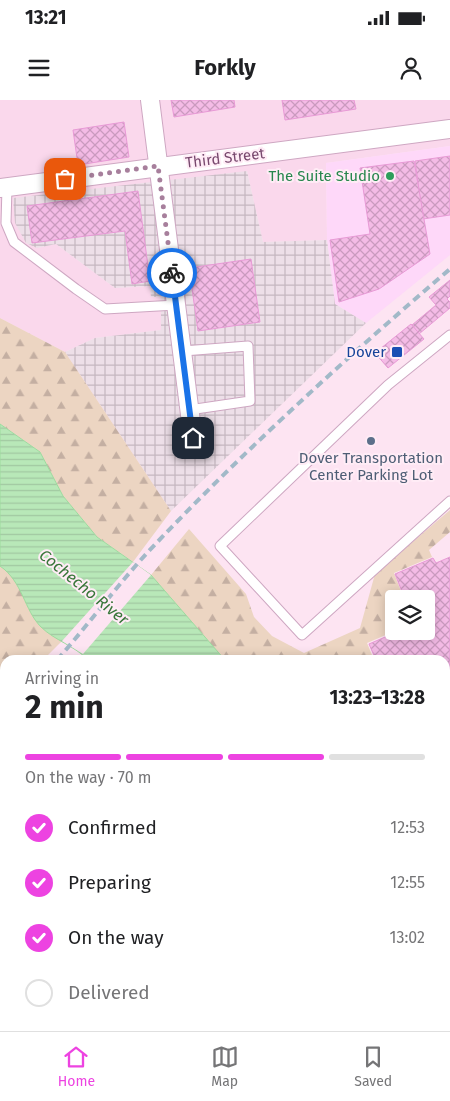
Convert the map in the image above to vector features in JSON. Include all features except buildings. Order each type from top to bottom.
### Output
[{"type":"street","points":[[150,100],[193,438]]},
{"type":"street","name":"Third Street","points":[[4,187],[450,129]]},
{"type":"lane","points":[[4,187],[6,223],[14,242],[105,309],[176,305]]},
{"type":"lane","points":[[450,336],[388,385],[220,546],[302,635],[450,500]]},
{"type":"lane","points":[[182,351],[248,346],[250,401],[188,410]]},
{"type":"shaded area","points":[[0,100],[450,100],[450,146],[326,163],[327,240],[263,242],[247,171],[37,248],[56,244],[115,288],[150,286],[161,297],[161,330],[95,338],[65,352],[0,318]]},
{"type":"shaded area","points":[[450,146],[450,255],[366,323],[335,304],[327,240],[326,163]]},
{"type":"shaded area","points":[[247,171],[263,242],[327,240],[335,304],[366,323],[171,511],[65,352],[95,338],[161,330],[161,297],[151,297],[150,286],[115,288],[56,244],[37,248],[26,243],[15,223],[13,198]]},
{"type":"green space","points":[[0,318],[65,352],[171,511],[133,562],[97,537],[63,496],[40,452],[0,424]]},
{"type":"green space","points":[[450,510],[450,532],[429,550],[432,557],[394,573],[401,590],[385,590],[385,635],[367,643],[372,655],[221,655],[151,575],[189,529],[246,594],[254,617],[272,636],[304,653],[360,628],[375,574]]},
{"type":"green space","points":[[0,566],[11,574],[40,626],[62,641],[48,655],[0,655]]},
{"type":"water","name":"Cochecho River","points":[[0,424],[40,452],[63,496],[97,537],[151,575],[221,655],[83,655],[41,627],[35,620],[14,580],[0,566]]},
{"type":"pier","points":[[133,562],[151,575],[83,654],[62,641]]},
{"type":"railway","points":[[61,655],[124,579],[183,515],[257,442],[450,269]]},
{"type":"way so far","points":[[65,179],[158,166],[172,273]]},
{"type":"place","name":"The Suite Studio","points":[[390,176]]},
{"type":"place","name":"Dover","points":[[397,352]]},
{"type":"place","name":"Dover Transportation Center Parking Lot","points":[[371,441]]},
{"type":"route","points":[[172,273],[193,438]]}]
